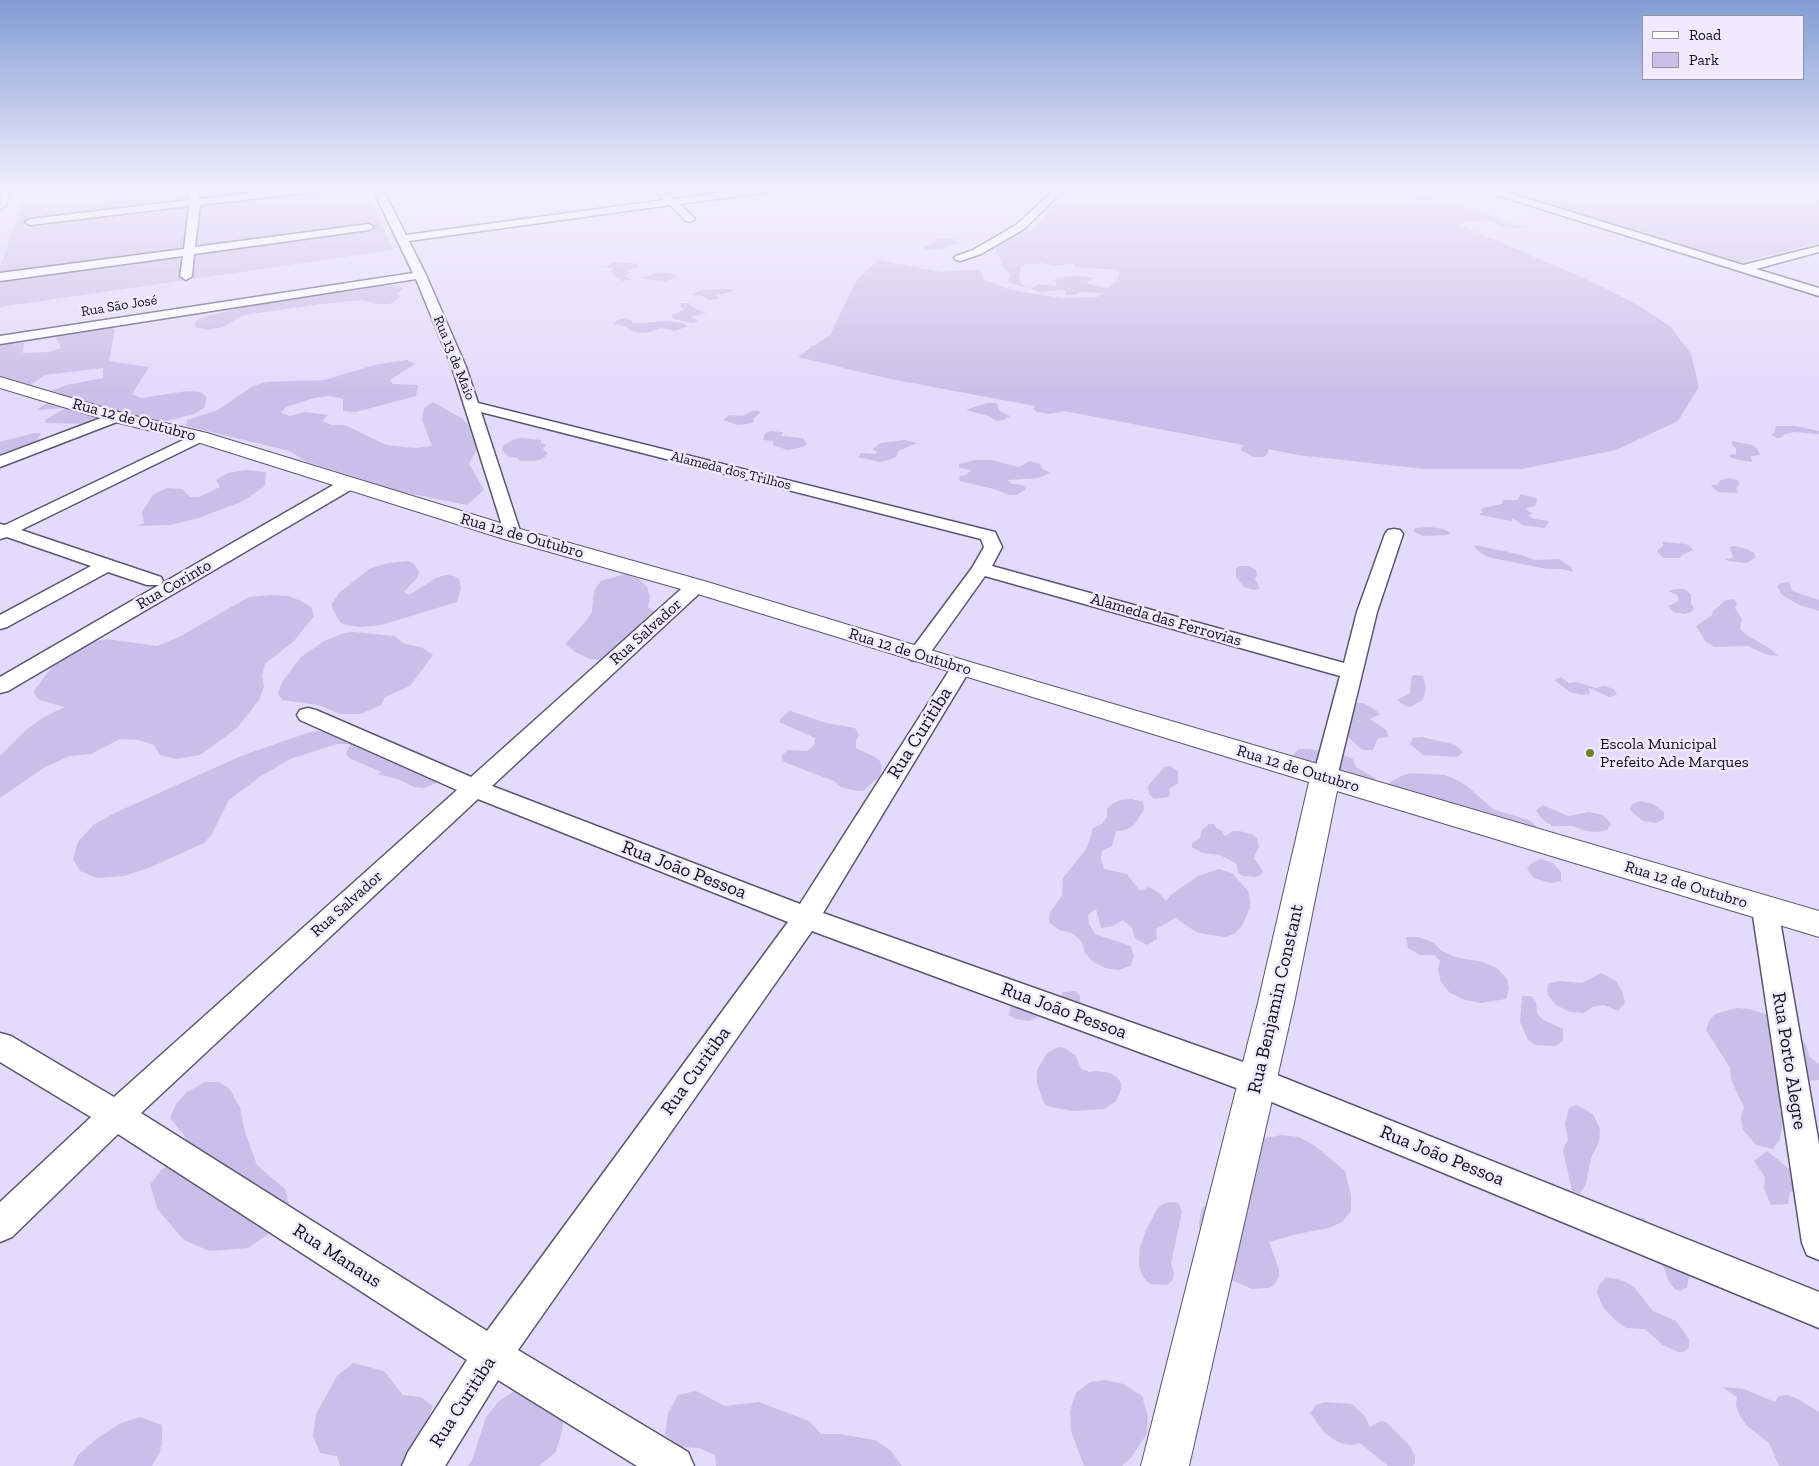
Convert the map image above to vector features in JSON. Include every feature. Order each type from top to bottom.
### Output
[{"type":"main road","name":"Rua 12 de Outubro","points":[[0,382],[117,417],[200,437],[512,534],[696,586],[918,656],[1819,924]]},
{"type":"main road","name":"Rua Benjamin Constant","points":[[1166,1466],[1257,1081],[1325,777]]},
{"type":"street","points":[[0,277],[156,256]]},
{"type":"street","points":[[186,276],[188,256]]},
{"type":"street","name":"Rua 13 de Maio","points":[[411,256],[459,367],[473,406],[512,534]]},
{"type":"street","points":[[960,258],[964,256]]},
{"type":"street","points":[[1706,256],[1819,292]]},
{"type":"street","points":[[1744,268],[1790,256]]},
{"type":"street","name":"Rua São José","points":[[0,340],[420,275]]},
{"type":"street","name":"Alameda dos Trilhos","points":[[473,406],[990,536],[993,547],[981,569]]},
{"type":"street","points":[[0,462],[117,417]]},
{"type":"street","points":[[2,532],[200,437]]},
{"type":"street","name":"Rua Corinto","points":[[0,686],[348,484]]},
{"type":"street","points":[[2,532],[154,581]]},
{"type":"street","name":"Rua Benjamin Constant","points":[[1325,777],[1367,612],[1394,534]]},
{"type":"street","points":[[0,622],[106,565]]},
{"type":"street","points":[[918,656],[981,569]]},
{"type":"street","name":"Alameda das Ferrovias","points":[[981,569],[1351,672]]},
{"type":"street","name":"Rua Salvador","points":[[0,1225],[116,1115],[696,586]]},
{"type":"street","name":"Rua Curitiba","points":[[422,1466],[492,1355],[806,918],[960,668]]},
{"type":"street","name":"Rua João Pessoa","points":[[308,715],[474,788],[806,918],[1257,1081],[1819,1310]]},
{"type":"street","name":"Rua Porto Alegre","points":[[1765,909],[1819,1243]]},
{"type":"street","name":"Rua Manaus","points":[[0,1046],[116,1115],[492,1355],[674,1466]]},
{"type":"green space","points":[[4,256],[349,256],[0,307],[0,267]]},
{"type":"green space","points":[[999,256],[1533,256],[1595,283],[1641,307],[1670,326],[1691,354],[1699,387],[1678,421],[1616,450],[1522,469],[1424,469],[1298,455],[1268,449],[1268,453],[1264,457],[1254,457],[1241,450],[1243,445],[1064,411],[1050,414],[1037,412],[1033,409],[1035,406],[890,379],[798,357],[811,348],[810,346],[814,346],[830,335],[856,281],[878,260],[942,272],[980,269],[984,280],[1011,290],[1062,298],[1097,297],[1102,293],[1079,292],[1076,295],[1066,295],[1065,291],[1061,290],[1040,292],[1031,289],[1039,284],[1056,286],[1056,278],[1071,276],[1092,277],[1086,283],[1108,288],[1116,281],[1119,275],[1119,270],[1075,267],[1073,263],[1054,266],[1042,263],[1021,265],[1019,280],[1026,288],[1008,282],[1011,274],[1002,267]]},
{"type":"green space","points":[[1717,256],[1765,256],[1738,263]]},
{"type":"green space","points":[[615,262],[637,264],[639,266],[627,270],[631,273],[624,276],[633,280],[620,281],[621,278],[615,277],[615,274],[611,272],[613,268],[605,267]]},
{"type":"green space","points":[[659,272],[678,275],[673,279],[662,282],[640,278]]},
{"type":"green space","points":[[375,285],[399,286],[404,289],[397,293],[400,297],[390,304],[377,304],[363,300],[245,315],[224,327],[208,330],[197,328],[194,324],[199,319],[211,315],[257,304],[325,293],[358,291]]},
{"type":"green space","points":[[723,289],[736,291],[716,295],[720,298],[714,300],[707,300],[702,295],[692,295],[699,291]]},
{"type":"green space","points":[[681,303],[689,303],[692,307],[706,313],[690,317],[698,321],[693,323],[674,319],[671,315],[684,310],[681,307]]},
{"type":"green space","points":[[617,320],[631,320],[633,323],[668,321],[688,326],[675,331],[661,328],[647,333],[635,332],[627,327],[614,324]]},
{"type":"green space","points":[[106,327],[115,329],[109,361],[149,367],[132,394],[141,398],[187,391],[200,392],[206,396],[204,408],[194,414],[162,422],[134,423],[101,411],[90,424],[45,423],[46,419],[66,408],[37,410],[61,393],[51,391],[67,385],[103,378],[103,368],[45,375],[29,386],[0,378],[0,343],[24,343],[23,353],[48,352],[61,348],[56,337],[82,329]]},
{"type":"green space","points":[[407,360],[415,364],[390,380],[393,384],[418,385],[416,396],[356,412],[343,411],[343,399],[330,396],[314,398],[286,407],[281,413],[290,416],[305,412],[328,415],[323,421],[331,425],[345,425],[386,445],[414,448],[432,446],[422,420],[424,408],[433,402],[463,419],[476,436],[477,449],[469,464],[484,490],[467,505],[398,491],[305,461],[290,451],[186,426],[187,420],[218,410],[253,386],[266,382],[324,380],[378,364]]},
{"type":"green space","points":[[987,403],[997,403],[999,411],[1010,416],[1004,420],[997,421],[988,416],[966,410]]},
{"type":"green space","points":[[753,411],[760,413],[754,418],[753,423],[738,425],[723,420],[729,415],[742,416]]},
{"type":"green space","points":[[1776,426],[1796,426],[1819,431],[1819,434],[1793,432],[1777,438],[1771,435],[1774,433]]},
{"type":"green space","points":[[771,431],[783,433],[781,436],[803,438],[807,444],[803,447],[787,450],[773,445],[773,441],[763,440],[765,433]]},
{"type":"green space","points":[[34,433],[41,433],[38,440],[8,458],[0,460],[0,442]]},
{"type":"green space","points":[[514,439],[541,440],[541,443],[546,445],[543,449],[548,454],[542,459],[534,461],[520,461],[518,458],[508,456],[502,450],[504,445]]},
{"type":"green space","points":[[905,440],[917,443],[898,451],[897,456],[889,460],[879,462],[858,457],[861,453],[876,454],[877,452],[873,449],[880,443]]},
{"type":"green space","points":[[1732,441],[1752,445],[1757,448],[1760,455],[1751,456],[1752,461],[1750,462],[1731,458],[1729,455],[1736,454],[1736,448],[1732,445]]},
{"type":"green space","points":[[974,460],[992,460],[1019,467],[1030,461],[1040,464],[1042,469],[1050,473],[1039,478],[1008,480],[1012,484],[1023,485],[1026,489],[1017,495],[1009,495],[994,489],[960,481],[959,476],[966,475],[971,470],[959,468],[959,464]]},
{"type":"green space","points":[[245,470],[266,472],[265,486],[243,501],[199,518],[170,525],[137,526],[144,523],[142,512],[153,495],[167,488],[182,489],[190,497],[199,497],[220,487],[216,480],[228,473]]},
{"type":"green space","points":[[1729,478],[1737,480],[1740,484],[1736,488],[1738,493],[1719,492],[1711,485],[1718,485],[1720,480]]},
{"type":"green space","points":[[1520,494],[1536,498],[1535,506],[1526,508],[1529,512],[1533,513],[1528,516],[1534,519],[1549,521],[1545,528],[1522,525],[1513,518],[1511,521],[1480,515],[1480,513],[1483,513],[1481,509],[1502,504],[1503,500],[1518,500]]},
{"type":"green space","points":[[1415,528],[1444,529],[1451,533],[1447,535],[1423,536],[1413,531]]},
{"type":"green space","points":[[1663,542],[1686,544],[1693,550],[1682,555],[1680,558],[1663,558],[1657,551],[1663,546]]},
{"type":"green space","points":[[1474,545],[1518,554],[1535,560],[1559,559],[1571,567],[1573,572],[1563,569],[1547,569],[1487,557],[1477,550]]},
{"type":"green space","points":[[1730,547],[1747,549],[1754,553],[1756,557],[1747,563],[1728,561],[1726,559],[1733,558]]},
{"type":"green space","points":[[407,561],[413,563],[419,571],[418,577],[404,592],[409,595],[436,578],[445,575],[454,576],[459,579],[461,588],[457,602],[381,625],[361,627],[345,625],[340,622],[332,608],[332,604],[339,593],[369,569],[388,563]]},
{"type":"green space","points":[[1240,566],[1249,566],[1256,570],[1257,575],[1255,579],[1260,589],[1253,590],[1244,587],[1236,577],[1236,569]]},
{"type":"green space","points":[[625,574],[639,579],[647,587],[650,596],[648,607],[659,614],[644,647],[607,660],[590,659],[575,652],[565,644],[592,612],[594,591],[601,581]]},
{"type":"green space","points":[[1789,582],[1792,591],[1819,600],[1819,611],[1799,605],[1782,595],[1777,586],[1781,583]]},
{"type":"green space","points":[[1684,589],[1691,594],[1691,603],[1694,608],[1691,612],[1684,614],[1674,612],[1668,606],[1679,601],[1677,595],[1668,591]]},
{"type":"green space","points":[[288,596],[301,601],[311,607],[314,616],[294,641],[265,664],[262,676],[264,687],[259,700],[237,728],[200,755],[176,759],[160,755],[154,745],[139,740],[120,739],[91,754],[70,756],[45,767],[0,798],[0,756],[26,730],[44,717],[65,707],[39,700],[33,692],[52,667],[65,655],[83,644],[107,639],[157,646],[179,637],[249,597]]},
{"type":"green space","points":[[1734,599],[1737,604],[1735,608],[1742,619],[1740,629],[1778,656],[1767,655],[1748,646],[1714,647],[1706,642],[1696,626],[1712,615],[1713,611],[1726,600]]},
{"type":"green space","points":[[354,632],[394,636],[405,644],[421,647],[433,655],[410,686],[385,697],[381,705],[361,714],[340,714],[318,705],[282,700],[278,694],[282,682],[301,657],[324,641],[344,633]]},
{"type":"green space","points":[[1413,675],[1423,676],[1426,688],[1423,700],[1410,707],[1397,700],[1410,693]]},
{"type":"green space","points":[[1561,677],[1569,683],[1576,682],[1596,688],[1604,686],[1614,689],[1617,695],[1609,697],[1589,688],[1590,694],[1581,695],[1570,692],[1554,680]]},
{"type":"green space","points":[[1353,703],[1364,703],[1381,714],[1370,719],[1386,730],[1389,737],[1378,738],[1373,750],[1362,750],[1340,730],[1339,723],[1353,715]]},
{"type":"green space","points":[[790,711],[826,723],[855,728],[859,735],[856,741],[856,748],[880,761],[882,769],[879,777],[863,791],[852,790],[784,762],[781,756],[788,750],[808,751],[814,745],[815,738],[779,722]]},
{"type":"green space","points":[[333,729],[444,776],[436,783],[424,788],[414,787],[398,779],[377,774],[382,772],[351,759],[346,754],[350,744],[337,744],[290,759],[261,776],[229,800],[212,834],[204,843],[151,867],[124,876],[97,878],[80,871],[73,859],[78,842],[93,825],[117,812],[241,756],[310,732]]},
{"type":"green space","points":[[1422,737],[1456,745],[1463,752],[1457,757],[1423,755],[1410,744],[1413,738]]},
{"type":"green space","points":[[1298,749],[1310,749],[1343,755],[1353,759],[1356,767],[1375,778],[1376,786],[1295,762],[1293,755]]},
{"type":"green space","points":[[1170,766],[1178,771],[1178,783],[1169,789],[1169,797],[1154,799],[1149,794],[1148,786],[1164,767]]},
{"type":"green space","points":[[1410,773],[1445,775],[1457,780],[1467,786],[1493,809],[1531,821],[1538,829],[1427,820],[1415,814],[1386,785]]},
{"type":"green space","points":[[1132,799],[1143,802],[1144,810],[1134,825],[1126,830],[1116,831],[1112,846],[1102,851],[1101,859],[1104,869],[1127,874],[1140,891],[1149,887],[1159,893],[1166,901],[1172,894],[1198,876],[1219,869],[1232,873],[1248,891],[1250,909],[1241,927],[1234,934],[1225,937],[1198,933],[1175,918],[1156,929],[1157,939],[1147,945],[1135,939],[1132,928],[1123,920],[1113,926],[1101,928],[1096,909],[1088,915],[1089,924],[1095,934],[1131,946],[1134,957],[1130,966],[1118,970],[1105,968],[1093,962],[1085,953],[1081,941],[1072,933],[1059,930],[1049,922],[1050,912],[1062,896],[1063,878],[1087,848],[1093,828],[1102,824],[1107,817],[1107,809],[1112,804],[1120,800]]},
{"type":"green space","points":[[1640,801],[1653,804],[1664,812],[1664,819],[1656,823],[1643,821],[1630,810],[1632,804]]},
{"type":"green space","points":[[1543,805],[1568,816],[1589,812],[1603,815],[1611,824],[1607,830],[1598,832],[1586,831],[1573,826],[1552,826],[1542,819],[1536,810]]},
{"type":"green space","points":[[1209,824],[1214,824],[1225,836],[1233,831],[1239,831],[1252,834],[1257,838],[1259,846],[1254,858],[1263,871],[1261,875],[1256,877],[1243,876],[1238,873],[1237,864],[1220,855],[1202,853],[1192,847],[1192,843],[1200,838],[1202,830]]},
{"type":"green space","points":[[1540,859],[1553,863],[1561,872],[1561,881],[1550,883],[1534,878],[1527,869],[1532,863]]},
{"type":"green space","points":[[1406,937],[1419,937],[1432,942],[1442,951],[1455,957],[1482,962],[1497,968],[1507,979],[1509,989],[1506,999],[1481,1003],[1465,1000],[1450,993],[1441,982],[1438,970],[1440,961],[1434,955],[1420,955],[1408,948]]},
{"type":"green space","points":[[1601,973],[1615,980],[1622,991],[1625,1003],[1618,1011],[1604,1005],[1592,1007],[1584,1013],[1570,1012],[1556,1005],[1547,994],[1548,984],[1559,981],[1582,983]]},
{"type":"green space","points":[[1029,988],[1042,990],[1060,997],[1063,992],[1076,991],[1080,996],[1080,1002],[1053,1010],[1029,1021],[1015,1019],[1009,1015],[1011,1004]]},
{"type":"green space","points":[[1522,996],[1531,996],[1536,1002],[1537,1013],[1542,1019],[1563,1029],[1563,1040],[1559,1044],[1554,1046],[1536,1045],[1528,1040],[1520,1022]]},
{"type":"green space","points":[[1737,1008],[1750,1009],[1765,1014],[1795,1033],[1806,1044],[1809,1056],[1819,1064],[1819,1080],[1804,1081],[1784,1101],[1779,1110],[1784,1116],[1780,1139],[1773,1149],[1756,1145],[1743,1130],[1741,1117],[1744,1107],[1731,1080],[1730,1068],[1706,1030],[1709,1021],[1715,1014]]},
{"type":"green space","points":[[1058,1047],[1065,1048],[1076,1056],[1081,1069],[1090,1072],[1110,1073],[1117,1077],[1121,1083],[1121,1089],[1116,1101],[1104,1109],[1073,1111],[1050,1107],[1044,1103],[1037,1083],[1037,1070],[1047,1053]]},
{"type":"green space","points":[[205,1082],[218,1082],[229,1088],[240,1108],[245,1132],[257,1165],[285,1189],[289,1204],[280,1220],[267,1235],[248,1248],[209,1251],[184,1240],[158,1210],[150,1185],[161,1170],[177,1159],[189,1146],[184,1135],[170,1118],[176,1104],[187,1092]]},
{"type":"green space","points":[[1577,1105],[1593,1114],[1600,1129],[1599,1142],[1591,1158],[1586,1183],[1580,1194],[1572,1191],[1563,1150],[1568,1139],[1565,1124],[1568,1112],[1570,1107]]},
{"type":"green space","points":[[1282,1135],[1299,1137],[1315,1146],[1345,1171],[1351,1195],[1351,1211],[1342,1222],[1329,1228],[1269,1242],[1279,1269],[1279,1277],[1274,1285],[1268,1288],[1252,1289],[1229,1279],[1201,1241],[1199,1223],[1202,1208],[1213,1200],[1260,1139]]},
{"type":"green space","points":[[1767,1151],[1798,1176],[1803,1190],[1790,1192],[1788,1204],[1771,1205],[1764,1189],[1765,1177],[1754,1161]]},
{"type":"green space","points":[[1170,1202],[1178,1203],[1182,1211],[1171,1264],[1174,1273],[1173,1280],[1167,1285],[1150,1284],[1140,1270],[1140,1244],[1157,1209],[1163,1204]]},
{"type":"green space","points":[[1635,1217],[1644,1218],[1648,1222],[1685,1268],[1689,1276],[1687,1287],[1681,1291],[1676,1290],[1669,1282],[1663,1265],[1629,1219]]},
{"type":"green space","points":[[1606,1277],[1624,1281],[1634,1287],[1653,1311],[1676,1321],[1689,1339],[1689,1348],[1683,1352],[1678,1352],[1663,1345],[1645,1329],[1626,1328],[1615,1320],[1603,1307],[1597,1293],[1599,1285]]},
{"type":"green space","points":[[353,1363],[384,1371],[403,1395],[421,1397],[433,1406],[409,1466],[340,1466],[337,1456],[320,1453],[313,1436],[316,1414],[337,1376]]},
{"type":"green space","points":[[1106,1380],[1123,1384],[1142,1396],[1148,1416],[1147,1434],[1130,1459],[1122,1466],[1084,1466],[1071,1431],[1070,1411],[1076,1393],[1090,1382]]},
{"type":"green space","points":[[1722,1387],[1744,1389],[1775,1402],[1779,1396],[1788,1395],[1819,1412],[1819,1466],[1779,1466],[1769,1443],[1747,1426],[1740,1416],[1736,1406],[1737,1397]]},
{"type":"green space","points":[[516,1390],[565,1409],[562,1431],[556,1452],[539,1466],[468,1466],[472,1460],[486,1417],[499,1401]]},
{"type":"green space","points":[[696,1391],[725,1406],[759,1402],[809,1421],[821,1434],[839,1434],[875,1440],[891,1451],[902,1466],[716,1466],[715,1455],[699,1448],[681,1447],[665,1435],[668,1413],[678,1395]]},
{"type":"green space","points":[[1325,1402],[1352,1404],[1365,1416],[1370,1427],[1381,1421],[1386,1422],[1410,1446],[1415,1457],[1413,1466],[1388,1466],[1360,1443],[1352,1445],[1343,1444],[1333,1439],[1324,1432],[1310,1413],[1316,1405]]},
{"type":"green space","points":[[140,1417],[162,1425],[162,1444],[152,1466],[73,1466],[78,1455],[99,1437],[119,1424]]},
{"type":"place","name":"Escola Municipal Prefeito Ade Marques","points":[[1590,753]]}]
